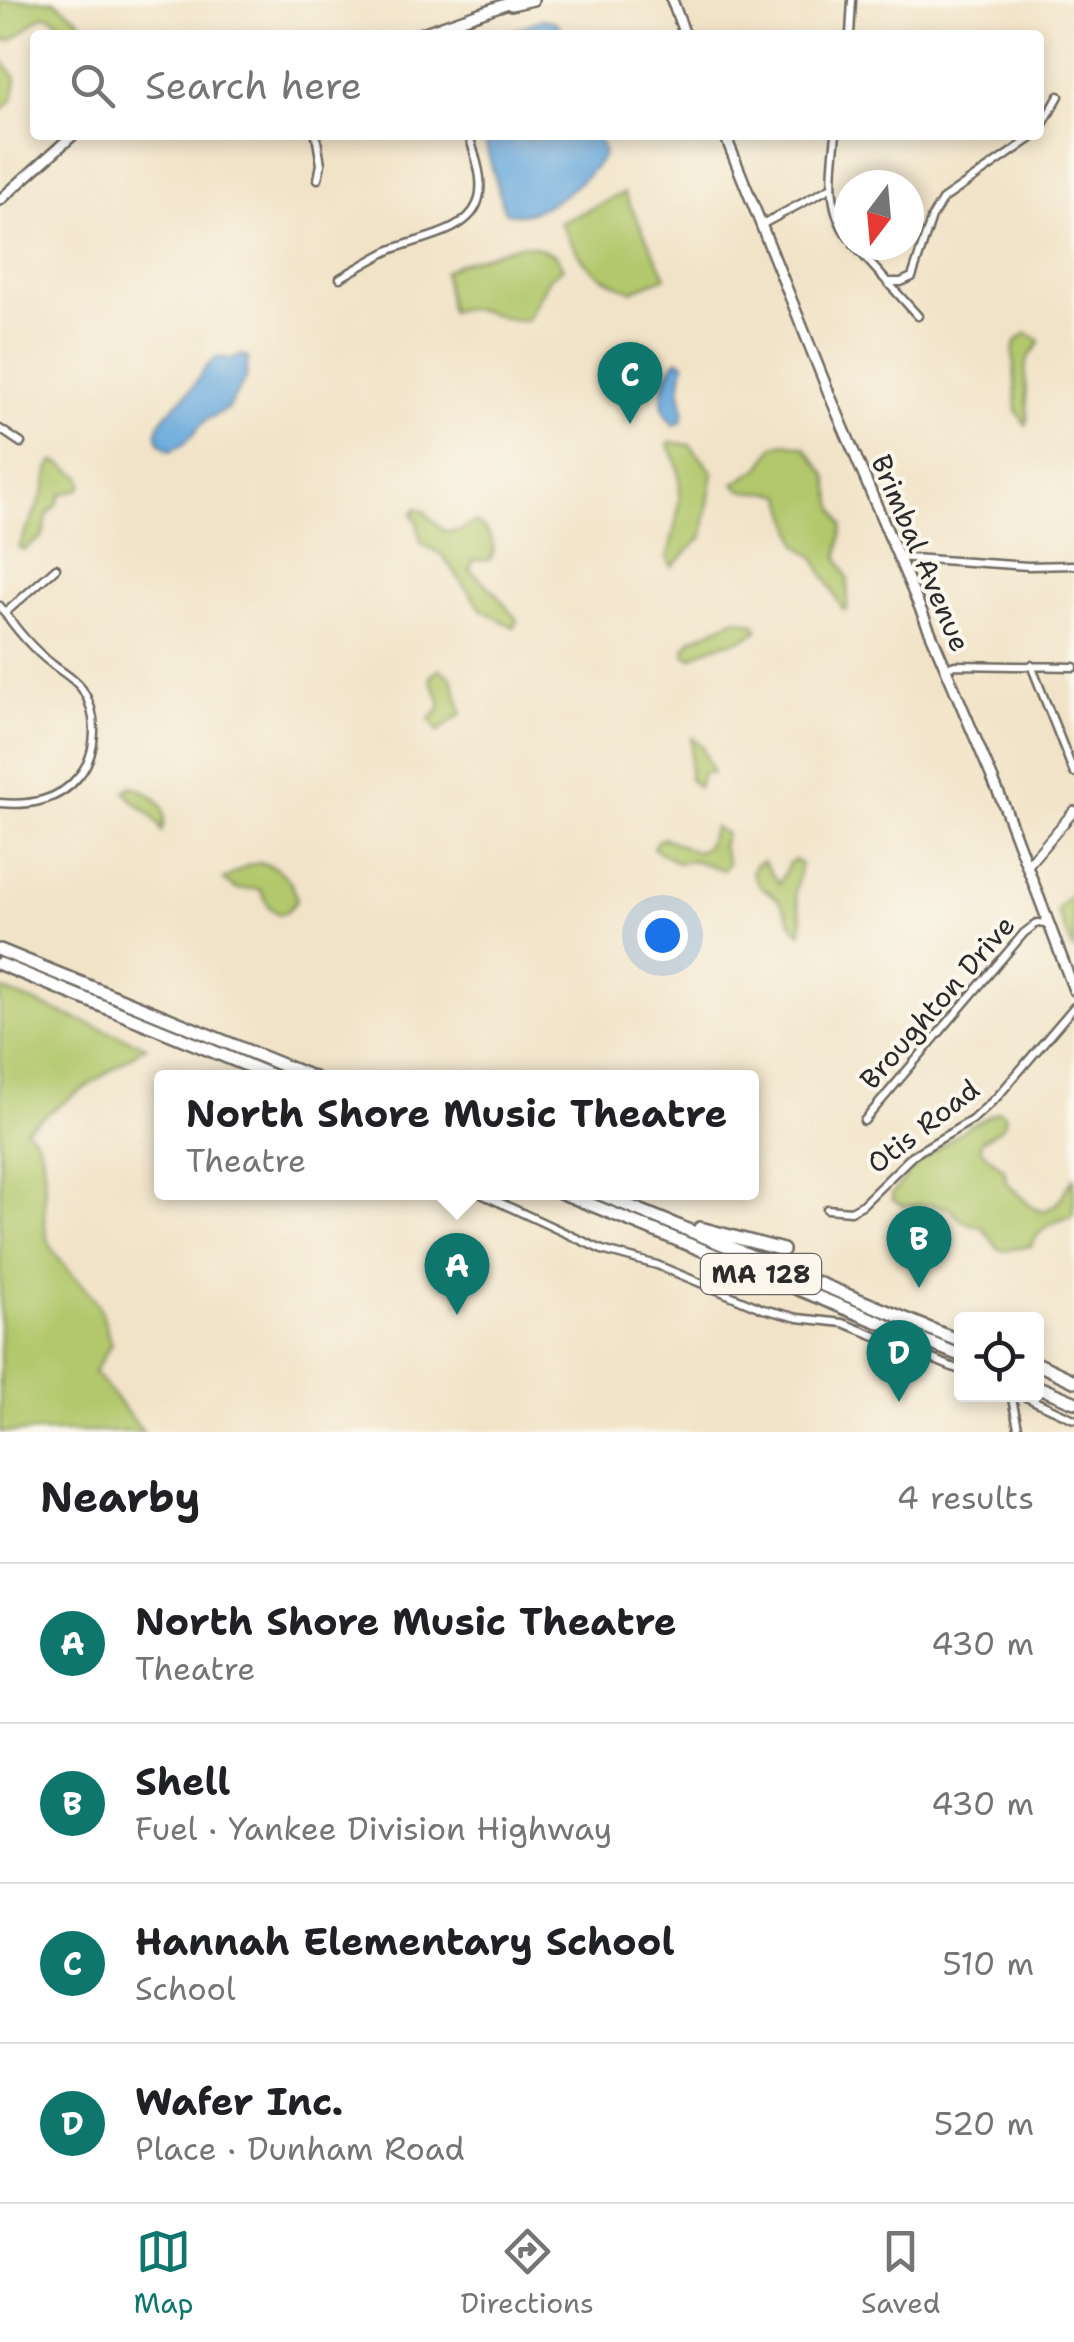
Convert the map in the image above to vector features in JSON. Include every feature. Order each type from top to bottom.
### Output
[{"type":"highway","points":[[0,950],[294,1070]]},
{"type":"highway","points":[[0,964],[258,1070]]},
{"type":"highway","name":"MA 128","points":[[580,1200],[954,1353]]},
{"type":"highway","name":"MA 128","points":[[614,1200],[954,1339]]},
{"type":"highway","points":[[649,1215],[783,1250]]},
{"type":"highway","points":[[1044,1367],[1074,1384]]},
{"type":"highway","points":[[1044,1375],[1074,1384]]},
{"type":"highway","points":[[1044,1389],[1074,1402]]},
{"type":"main road","points":[[430,30],[513,2],[533,0]]},
{"type":"main road","points":[[672,0],[683,30]]},
{"type":"main road","points":[[0,200],[68,140]]},
{"type":"main road","name":"Brimbal Avenue","points":[[727,140],[1028,865],[1074,990]]},
{"type":"street","points":[[474,0],[479,14]]},
{"type":"street","points":[[850,30],[852,0]]},
{"type":"street","points":[[453,22],[454,30]]},
{"type":"street","points":[[1044,122],[1060,96]]},
{"type":"street","points":[[317,140],[322,164],[318,179]]},
{"type":"street","points":[[340,278],[385,252],[455,226],[472,213],[480,179],[470,140]]},
{"type":"street","points":[[834,201],[830,188],[835,140]]},
{"type":"street","points":[[887,282],[901,282],[912,276],[932,217],[952,191],[1007,158],[1029,140]]},
{"type":"street","points":[[761,224],[830,188]]},
{"type":"street","points":[[865,260],[918,316]]},
{"type":"street","points":[[0,429],[21,443]]},
{"type":"street","points":[[897,557],[1028,566],[1074,565]]},
{"type":"street","points":[[0,803],[31,803],[65,789],[86,767],[94,738],[92,713],[81,688],[29,644],[2,610],[56,568]]},
{"type":"street","points":[[1031,666],[1074,773]]},
{"type":"street","points":[[945,668],[1074,668]]},
{"type":"street","points":[[1028,865],[1074,811]]},
{"type":"street","name":"Broughton Drive","points":[[864,1120],[1024,934],[1036,923],[1049,924]]},
{"type":"street","name":"Otis Road","points":[[827,1208],[851,1212],[914,1154],[972,1120],[998,1096],[1074,1007]]},
{"type":"street","points":[[495,1200],[602,1250],[657,1265],[763,1309],[843,1323],[954,1367]]},
{"type":"street","points":[[1016,1402],[1019,1432]]},
{"type":"street","points":[[1034,1402],[1074,1419]]},
{"type":"green space","points":[[0,0],[54,0],[80,20],[82,30],[67,30],[53,18],[42,16],[12,40],[0,36]]},
{"type":"green space","points":[[0,57],[16,78],[11,101],[0,109]]},
{"type":"green space","points":[[624,193],[666,277],[632,291],[588,266],[560,223]]},
{"type":"green space","points":[[519,245],[556,255],[563,268],[549,278],[527,320],[471,309],[450,311],[444,272]]},
{"type":"green space","points":[[1027,333],[1040,341],[1025,369],[1026,425],[1017,412],[1013,351],[1017,340]]},
{"type":"green space","points":[[670,442],[690,445],[713,472],[703,536],[672,567],[667,558],[680,486]]},
{"type":"green space","points":[[785,443],[805,447],[827,476],[843,525],[838,557],[848,579],[847,610],[843,610],[814,557],[798,545],[783,495],[745,491],[734,484],[761,467],[774,446]]},
{"type":"green space","points":[[53,462],[81,477],[83,484],[78,490],[61,494],[48,513],[43,536],[23,550],[19,548]]},
{"type":"green space","points":[[417,508],[444,531],[460,531],[474,522],[488,533],[492,555],[489,560],[473,560],[470,570],[492,589],[517,620],[514,627],[482,610],[442,555],[421,543],[412,514]]},
{"type":"green space","points":[[736,619],[755,623],[758,630],[693,658],[686,656],[685,649],[692,639]]},
{"type":"green space","points":[[439,669],[452,678],[462,713],[438,732],[430,719],[439,709],[440,700],[430,677]]},
{"type":"green space","points":[[692,738],[702,746],[713,773],[703,772],[698,787],[689,779]]},
{"type":"green space","points":[[132,786],[159,802],[164,815],[162,831],[125,791]]},
{"type":"green space","points":[[714,827],[726,834],[722,846],[728,864],[723,870],[693,860],[678,863],[653,848],[664,838],[697,852],[707,846]]},
{"type":"green space","points":[[795,860],[801,864],[795,892],[802,919],[801,933],[781,903],[760,886],[752,871],[763,861],[779,884],[789,863]]},
{"type":"green space","points":[[260,863],[279,871],[292,886],[297,900],[287,912],[279,914],[269,907],[260,889],[236,889],[223,880],[248,865]]},
{"type":"green space","points":[[1074,891],[1074,952],[1057,911]]},
{"type":"green space","points":[[0,989],[146,1046],[25,1129],[40,1148],[43,1162],[49,1243],[98,1305],[111,1344],[94,1372],[143,1432],[0,1432]]},
{"type":"green space","points":[[999,1111],[1005,1114],[1004,1124],[980,1143],[981,1150],[1004,1169],[1006,1181],[1016,1192],[1037,1210],[1045,1211],[1057,1203],[1074,1178],[1074,1216],[1048,1226],[1031,1246],[1004,1251],[982,1227],[963,1222],[949,1208],[929,1204],[903,1206],[893,1200],[892,1194],[915,1166],[969,1126]]},
{"type":"water","points":[[542,19],[556,22],[562,30],[514,30]]},
{"type":"water","points":[[484,140],[600,140],[604,154],[560,198],[530,212],[504,211]]},
{"type":"water","points":[[216,357],[231,359],[248,357],[246,378],[227,409],[206,420],[184,444],[170,451],[161,444],[157,436],[162,419],[208,364]]},
{"type":"water","points":[[677,359],[684,363],[680,391],[684,411],[681,422],[674,425],[664,410],[662,393]]},
{"type":"place","name":"Hannah Elementary School","points":[[630,424]]},
{"type":"place","name":"Shell","points":[[919,1288]]},
{"type":"place","name":"North Shore Music Theatre","points":[[457,1315]]},
{"type":"place","name":"Wafer Inc.","points":[[899,1402]]}]
